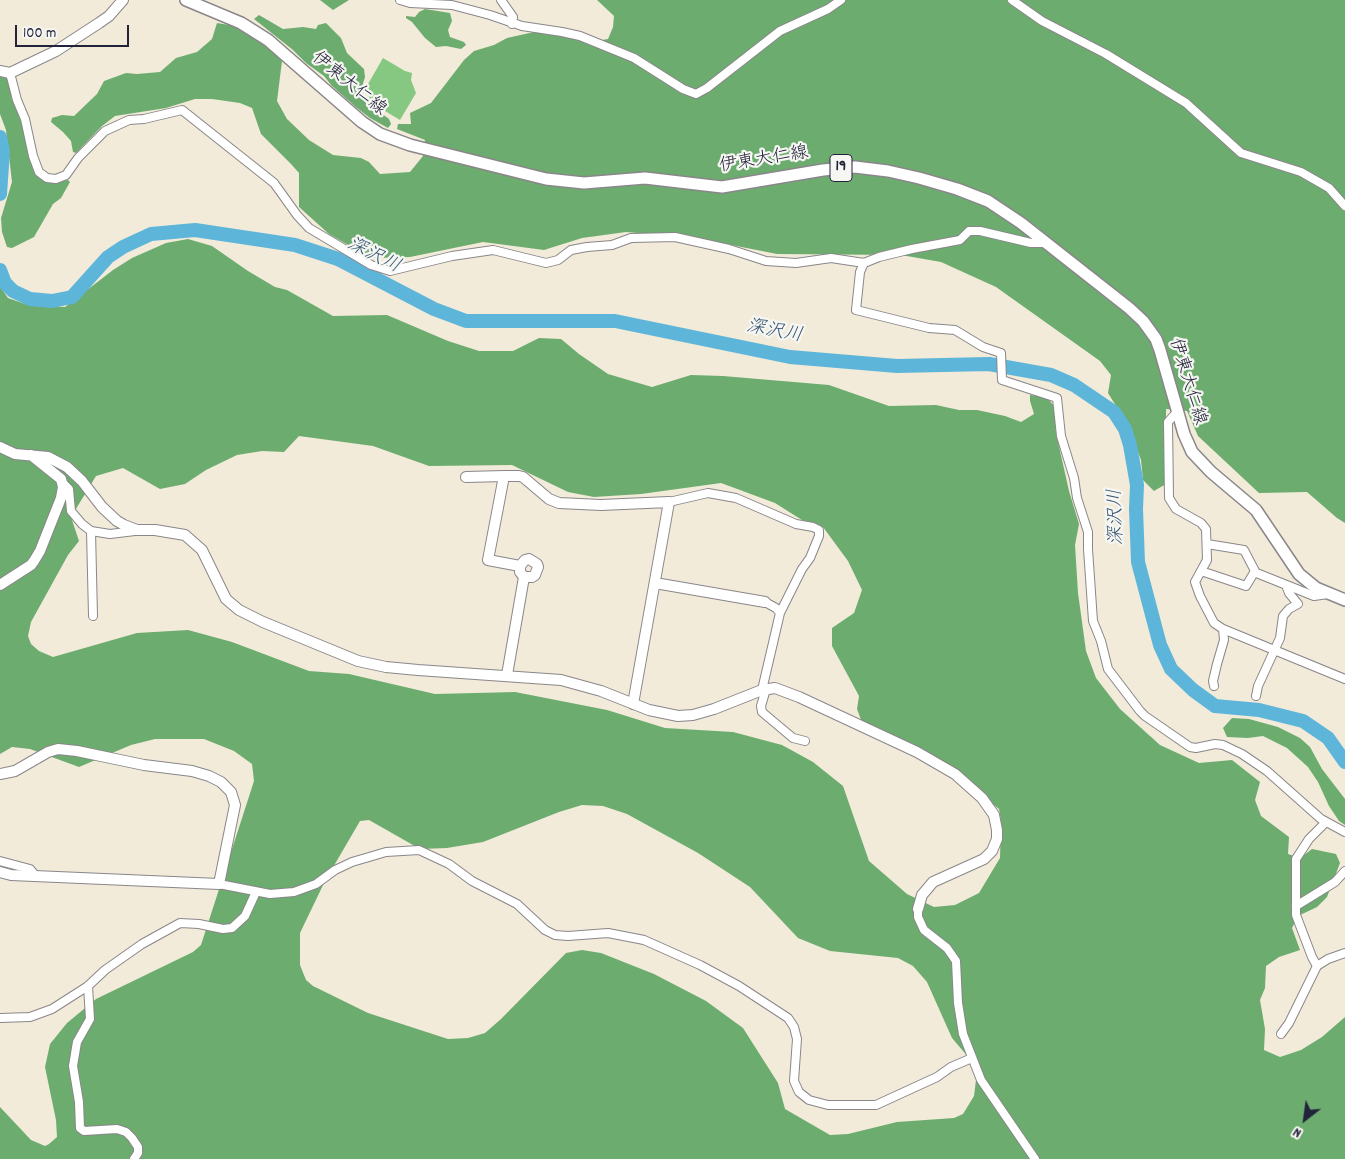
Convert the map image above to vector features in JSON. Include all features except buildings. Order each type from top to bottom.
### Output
[{"type":"main road","name":"伊東大仁線","points":[[186,0],[248,27],[268,40],[366,126],[380,134],[410,145],[546,179],[566,182],[600,182],[645,178],[722,187],[823,170],[855,167],[888,171],[919,178],[972,194],[1002,209],[1143,321],[1156,339],[1186,443],[1192,452],[1211,472],[1244,499],[1262,517],[1290,563],[1307,582],[1328,594],[1345,600]]},
{"type":"street","points":[[123,0],[109,16],[56,50],[5,72],[25,119],[33,156],[39,172],[47,178],[56,179],[66,175],[78,158],[104,131],[129,120],[144,119],[182,110],[274,183],[309,228],[371,265],[390,271],[452,256],[493,250],[546,263],[558,260],[571,250],[612,246],[631,238],[675,237],[729,249],[766,261],[796,263],[832,258],[864,263],[879,257],[912,249],[960,240],[969,231],[980,231],[1031,243],[1047,244]]},
{"type":"street","points":[[400,0],[414,4],[452,5],[490,15],[512,24],[580,36],[634,58],[683,89],[696,94],[708,88],[780,31],[828,9],[841,0]]},
{"type":"street","points":[[500,0],[513,17],[512,24]]},
{"type":"street","points":[[1012,0],[1042,21],[1106,54],[1186,102],[1241,153],[1301,172],[1329,188],[1345,206]]},
{"type":"street","points":[[864,263],[860,272],[856,310],[929,328],[955,330],[982,347],[1000,353],[1001,378],[1056,398],[1061,436],[1088,532],[1094,622],[1104,649],[1108,669],[1145,716],[1190,747],[1223,745],[1242,754],[1267,771],[1326,822],[1345,832]]},
{"type":"street","points":[[1178,412],[1168,422],[1169,498],[1176,509],[1205,526],[1207,532],[1207,560],[1202,571],[1195,578],[1196,588],[1214,622],[1223,629],[1345,680]]},
{"type":"street","points":[[0,448],[15,454],[48,457],[67,467],[78,476],[108,513],[117,521],[137,530]]},
{"type":"street","points":[[31,455],[58,476],[69,489],[71,511],[91,531],[110,534],[137,530],[178,533],[198,545],[207,556],[226,599],[232,605],[263,622],[358,660],[386,667],[507,675],[578,683],[667,715],[693,715],[732,703],[764,689],[775,688],[917,752],[956,775],[988,805],[994,815],[997,839],[992,851],[984,859],[933,882],[922,895],[918,917],[924,930],[947,948],[956,961],[962,1034],[985,1087],[1035,1159]]},
{"type":"street","points":[[504,476],[488,560],[520,566]]},
{"type":"street","points":[[466,477],[519,476],[549,499],[587,505],[669,502],[708,493],[736,498],[796,524],[819,530],[819,536],[810,558],[802,569],[780,614],[761,706],[762,712],[793,738],[805,741]]},
{"type":"street","points":[[0,585],[31,565],[37,556],[60,504],[62,482]]},
{"type":"street","points":[[633,704],[669,502]]},
{"type":"street","points":[[91,531],[93,616]]},
{"type":"street","points":[[1202,571],[1246,586],[1255,569],[1244,550],[1207,544]]},
{"type":"street","points":[[507,675],[524,577],[520,572],[520,566],[525,560],[529,559],[537,564],[538,567],[535,575],[524,577]]},
{"type":"street","points":[[1254,572],[1314,596],[1328,594]]},
{"type":"street","points":[[655,583],[765,602],[776,608],[780,614]]},
{"type":"street","points":[[1256,696],[1258,686],[1280,638],[1284,616],[1289,609],[1298,604],[1286,585]]},
{"type":"street","points":[[1214,686],[1217,664],[1224,640],[1223,629]]},
{"type":"street","points":[[0,774],[15,771],[48,752],[58,749],[144,765],[192,771],[209,776],[220,782],[231,792],[235,805],[220,884]]},
{"type":"street","points":[[1318,966],[1301,932],[1296,915],[1296,859],[1309,839],[1326,822]]},
{"type":"street","points":[[0,872],[220,884],[270,894],[294,892],[316,884],[335,870],[352,862],[386,852],[420,850],[449,864],[472,881],[517,904],[545,930],[555,935],[608,933],[644,940],[700,965],[788,1018],[794,1027],[798,1039],[794,1080],[799,1092],[809,1100],[828,1105],[876,1105],[937,1077],[951,1067],[972,1058]]},
{"type":"street","points":[[0,861],[30,870],[35,875]]},
{"type":"street","points":[[1296,906],[1335,882],[1345,871]]},
{"type":"street","points":[[0,1018],[30,1017],[45,1013],[88,986],[105,970],[142,944],[175,926],[185,923],[223,929],[232,928],[245,916],[256,892]]},
{"type":"street","points":[[1281,1034],[1289,1023],[1318,966],[1328,959],[1345,953]]},
{"type":"street","points":[[88,986],[90,1019],[77,1042],[73,1066],[79,1102],[80,1128],[84,1131],[117,1129],[126,1132],[138,1147],[138,1153],[134,1159]]},
{"type":"green space","points":[[320,0],[349,0],[333,10]]},
{"type":"green space","points":[[597,0],[1345,0],[1345,523],[1307,492],[1259,493],[1198,436],[1187,411],[1166,409],[1166,484],[1154,491],[1143,480],[1141,460],[1128,425],[1108,393],[1111,375],[1100,361],[996,287],[941,262],[901,255],[777,254],[696,238],[626,232],[582,238],[544,250],[483,242],[410,257],[375,258],[329,234],[299,207],[299,173],[261,134],[252,108],[240,103],[212,99],[195,99],[166,108],[115,116],[102,126],[76,153],[73,152],[71,141],[51,122],[52,118],[62,115],[74,116],[97,94],[104,81],[126,73],[160,72],[176,58],[197,52],[212,39],[217,23],[235,26],[266,46],[282,61],[277,101],[287,119],[309,140],[333,155],[361,158],[369,162],[380,174],[410,172],[423,156],[425,140],[397,129],[398,124],[411,124],[410,113],[431,103],[464,60],[474,51],[494,45],[507,38],[534,32],[583,35],[602,40],[608,39],[613,27],[614,16]]},
{"type":"green space","points":[[425,9],[450,13],[452,21],[448,30],[450,37],[464,42],[466,45],[461,49],[446,46],[436,47],[425,38],[406,16],[415,17]]},
{"type":"green space","points":[[259,15],[283,29],[303,27],[316,29],[318,25],[326,23],[341,38],[347,53],[364,69],[365,77],[361,90],[367,106],[377,110],[389,119],[391,124],[388,128],[357,108],[332,86],[324,76],[254,19]]},
{"type":"green space","points":[[383,58],[412,73],[411,80],[416,93],[400,120],[370,102],[368,84]]},
{"type":"green space","points":[[0,75],[7,76],[12,100],[19,113],[33,168],[39,176],[48,182],[68,180],[70,182],[61,198],[53,204],[34,237],[12,248],[7,247],[2,232],[1,218],[12,182],[6,130],[0,114]]},
{"type":"green space","points":[[188,239],[212,246],[275,287],[287,290],[333,316],[387,315],[448,341],[479,351],[513,351],[539,338],[561,339],[608,374],[652,387],[691,375],[829,385],[889,406],[936,405],[959,410],[977,410],[1005,416],[1021,422],[1034,414],[1030,395],[1040,396],[1049,400],[1054,406],[1056,433],[1069,491],[1079,524],[1075,545],[1078,593],[1086,651],[1096,678],[1120,709],[1160,745],[1199,763],[1232,760],[1260,782],[1255,800],[1261,816],[1289,837],[1288,854],[1300,858],[1312,849],[1336,854],[1340,863],[1327,897],[1317,907],[1298,916],[1292,928],[1300,950],[1279,957],[1266,966],[1265,988],[1260,1000],[1265,1029],[1264,1050],[1280,1057],[1301,1050],[1322,1037],[1345,1017],[1345,1159],[0,1159],[0,1107],[31,1140],[45,1146],[57,1137],[56,1120],[45,1067],[50,1044],[67,1023],[96,999],[193,952],[201,945],[254,781],[252,764],[234,751],[204,739],[155,739],[131,745],[79,767],[30,749],[12,747],[0,754],[0,286],[8,298],[28,305],[65,307],[113,270],[132,258],[166,243]],"holes":[[[299,436],[373,446],[429,466],[512,465],[568,492],[594,497],[641,494],[721,483],[775,503],[802,520],[823,527],[848,561],[862,590],[854,613],[832,628],[832,646],[859,696],[857,709],[863,725],[961,779],[999,809],[1001,821],[1000,858],[979,893],[955,905],[934,907],[907,894],[869,861],[843,786],[813,762],[782,745],[733,732],[665,728],[607,710],[515,692],[435,694],[349,674],[309,671],[232,642],[188,630],[137,633],[53,657],[39,651],[31,644],[28,636],[31,622],[68,555],[79,541],[71,517],[96,476],[123,468],[160,489],[185,484],[206,470],[237,455],[262,451],[284,452]],[[582,805],[603,806],[627,814],[698,853],[750,887],[798,938],[830,951],[898,958],[913,966],[927,982],[952,1038],[969,1058],[976,1080],[974,1096],[963,1114],[954,1118],[897,1122],[848,1134],[830,1135],[785,1109],[778,1083],[743,1028],[706,1001],[654,974],[601,953],[582,950],[566,953],[485,1033],[468,1038],[448,1039],[368,1013],[313,986],[306,980],[300,965],[300,933],[325,881],[360,821],[369,820],[420,849],[447,848],[483,842]]]},
{"type":"green space","points":[[1232,718],[1249,719],[1278,727],[1300,738],[1310,747],[1322,769],[1345,799],[1345,825],[1339,821],[1329,806],[1318,782],[1308,767],[1287,748],[1263,736],[1248,738],[1227,737],[1223,728]]},
{"type":"waterway","name":"深沢川","points":[[0,137],[3,151],[0,194]]},
{"type":"waterway","name":"深沢川","points":[[0,270],[5,283],[13,291],[30,299],[52,301],[72,297],[108,257],[123,247],[151,234],[195,230],[295,245],[338,259],[434,309],[466,321],[615,321],[790,357],[897,366],[989,364],[1051,375],[1074,385],[1114,412],[1125,429],[1130,445],[1137,485],[1138,562],[1160,645],[1171,669],[1193,690],[1215,706],[1259,710],[1303,721],[1328,738],[1345,762]]}]
